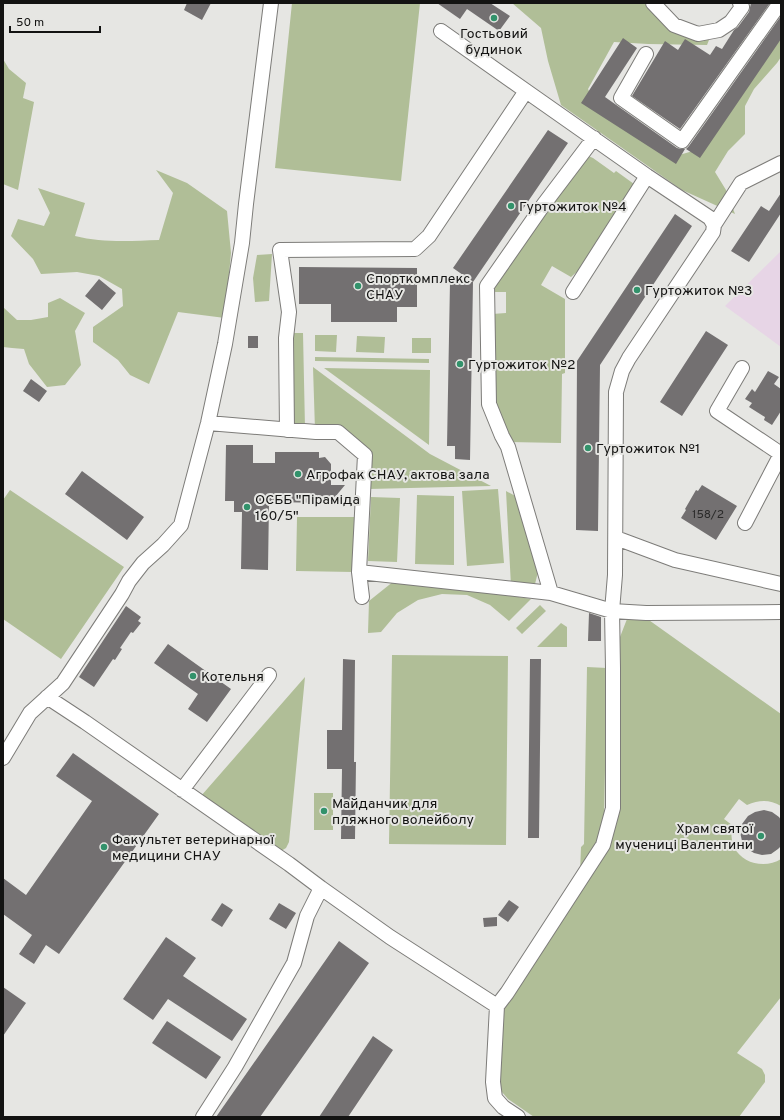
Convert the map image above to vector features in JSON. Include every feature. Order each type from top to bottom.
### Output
[{"type":"lane","points":[[3,758],[30,713],[63,683],[143,563],[163,545],[181,525],[208,423],[225,344],[242,243],[271,3]]},
{"type":"lane","points":[[653,3],[674,25],[698,34],[719,30],[731,22],[742,4]]},
{"type":"lane","points":[[646,54],[621,98],[682,141],[780,3]]},
{"type":"lane","points":[[441,31],[710,218],[714,225]]},
{"type":"lane","points":[[287,430],[286,338],[289,312],[280,250],[415,249],[429,236],[526,91]]},
{"type":"lane","points":[[551,593],[508,446],[502,436],[489,404],[487,286],[544,204],[594,138]]},
{"type":"lane","points":[[518,1117],[503,1107],[495,1098],[492,1082],[497,1006],[507,993],[603,845],[613,808],[612,611],[616,576],[616,392],[622,371],[666,301],[713,232],[714,225],[741,183],[781,163]]},
{"type":"lane","points":[[573,292],[648,176]]},
{"type":"lane","points":[[742,368],[718,411],[781,454],[745,524]]},
{"type":"lane","points":[[208,423],[287,430],[338,432],[366,455],[359,572],[362,597]]},
{"type":"lane","points":[[616,538],[675,560],[781,584]]},
{"type":"lane","points":[[359,572],[551,593],[612,611],[781,612]]},
{"type":"lane","points":[[182,790],[269,675]]},
{"type":"lane","points":[[47,697],[294,867],[390,937],[497,1006]]},
{"type":"lane","points":[[203,1117],[235,1067],[294,963],[307,916],[321,888]]},
{"type":"shaded area","points":[[781,251],[781,347],[725,306]]},
{"type":"green space","points":[[292,3],[420,3],[401,181],[275,168]]},
{"type":"green space","points":[[512,3],[645,3],[647,7],[670,27],[711,35],[707,45],[614,42],[588,89],[601,115],[669,158],[703,148],[781,34],[781,57],[754,89],[745,106],[745,134],[728,151],[715,172],[726,190],[735,214],[682,190],[561,105],[548,61],[541,28]]},
{"type":"green space","points":[[3,59],[9,69],[26,83],[23,98],[34,102],[18,190],[3,184]]},
{"type":"green space","points":[[586,155],[593,158],[614,173],[616,171],[634,184],[580,269],[571,277],[552,266],[541,285],[565,299],[565,373],[562,374],[561,443],[509,442],[496,409],[493,388],[492,314],[506,313],[506,292],[491,292]]},
{"type":"green space","points":[[156,170],[187,183],[227,211],[231,253],[225,318],[178,312],[149,384],[130,375],[118,360],[93,342],[93,327],[123,306],[122,289],[99,276],[77,272],[41,274],[33,259],[11,236],[18,219],[44,226],[50,213],[38,188],[85,203],[75,236],[106,241],[159,240],[173,193]]},
{"type":"green space","points":[[272,254],[269,301],[255,302],[253,278],[257,255]]},
{"type":"green space","points":[[60,298],[85,313],[75,331],[81,365],[65,385],[47,387],[29,364],[24,349],[3,347],[3,307],[17,320],[31,320],[48,317],[48,303]]},
{"type":"green space","points":[[290,333],[303,333],[305,428],[293,427]]},
{"type":"green space","points":[[315,335],[337,335],[336,352],[315,351]]},
{"type":"green space","points":[[357,336],[385,337],[384,353],[356,352]]},
{"type":"green space","points":[[412,338],[431,338],[431,353],[412,353]]},
{"type":"green space","points":[[315,357],[429,359],[429,363],[315,361]]},
{"type":"green space","points":[[313,367],[430,454],[491,486],[369,489],[368,457],[335,431],[315,430]]},
{"type":"green space","points":[[324,368],[430,370],[429,445]]},
{"type":"green space","points":[[498,489],[504,563],[467,566],[462,491]]},
{"type":"green space","points":[[10,490],[124,567],[61,659],[3,619],[3,500]]},
{"type":"green space","points":[[506,491],[519,498],[538,572],[534,588],[511,586]]},
{"type":"green space","points":[[417,495],[454,496],[454,565],[415,564]]},
{"type":"green space","points":[[371,497],[400,498],[397,562],[368,561]]},
{"type":"green space","points":[[297,517],[354,517],[353,572],[296,571]]},
{"type":"green space","points":[[401,578],[531,599],[509,621],[490,605],[467,595],[442,594],[418,600],[397,613],[381,632],[368,633],[369,601],[394,581]]},
{"type":"green space","points":[[540,605],[546,611],[522,634],[516,628]]},
{"type":"green space","points":[[646,618],[781,714],[781,806],[772,802],[764,801],[747,805],[739,799],[724,819],[732,825],[734,847],[738,853],[748,861],[768,864],[781,859],[781,997],[737,1053],[762,1069],[765,1075],[765,1082],[739,1117],[534,1117],[508,1099],[502,1092],[499,1081],[501,1021],[505,1005],[608,846],[616,826],[619,808],[620,637],[627,619]]},
{"type":"green space","points":[[561,623],[567,627],[567,647],[537,647]]},
{"type":"green space","points":[[392,655],[508,656],[506,845],[389,844]]},
{"type":"green space","points":[[587,667],[607,668],[604,821],[597,847],[580,873],[581,847],[584,844]]},
{"type":"green space","points":[[305,677],[289,842],[286,848],[281,851],[201,796]]},
{"type":"green space","name":"Майданчик для пляжного волейболу","points":[[314,793],[333,793],[333,830],[314,830]]},
{"type":"building","points":[[187,3],[211,3],[202,20],[184,10]]},
{"type":"building","name":"Гостьовий будинок","points":[[437,3],[490,3],[510,16],[499,31],[467,9],[460,19]]},
{"type":"building","points":[[751,3],[770,3],[680,129],[632,96],[665,41],[678,50],[685,39],[710,55],[716,46],[722,49],[734,30],[749,12]]},
{"type":"building","points":[[781,16],[781,39],[700,158],[686,149]]},
{"type":"building","points":[[623,38],[637,48],[605,97],[677,148],[685,149],[676,164],[581,103]]},
{"type":"building","name":"Гуртожиток №4","points":[[548,130],[568,143],[473,282],[453,268]]},
{"type":"building","points":[[781,193],[781,213],[749,262],[731,251],[761,206],[769,211]]},
{"type":"building","points":[[675,214],[692,226],[600,365],[598,531],[576,530],[577,361]]},
{"type":"building","name":"Спорткомплекс СНАУ","points":[[299,267],[417,268],[417,307],[397,307],[397,322],[331,322],[331,304],[299,304]]},
{"type":"building","points":[[99,279],[116,293],[102,310],[85,296]]},
{"type":"building","name":"Гуртожиток №2","points":[[450,282],[473,282],[470,460],[455,459],[455,446],[447,446]]},
{"type":"building","points":[[706,331],[728,345],[682,416],[660,402]]},
{"type":"building","points":[[248,336],[258,336],[258,348],[248,348]]},
{"type":"building","points":[[768,371],[779,377],[774,384],[781,389],[781,411],[772,425],[764,420],[765,417],[749,407],[752,403],[745,399],[752,389],[755,392]]},
{"type":"building","points":[[31,379],[47,391],[39,402],[23,391]]},
{"type":"building","points":[[226,445],[253,445],[253,463],[275,463],[275,452],[319,452],[319,458],[325,457],[331,464],[331,485],[345,485],[330,503],[269,502],[268,570],[241,569],[242,512],[234,512],[234,501],[225,501]]},
{"type":"building","points":[[82,471],[144,517],[127,540],[65,494]]},
{"type":"building","points":[[702,485],[737,506],[716,540],[681,518],[696,490],[698,491]]},
{"type":"building","points":[[126,606],[141,617],[138,621],[141,623],[133,633],[131,632],[120,648],[122,649],[115,660],[113,659],[94,687],[79,677]]},
{"type":"building","points":[[589,613],[601,617],[601,641],[588,641]]},
{"type":"building","name":"Котельня","points":[[168,644],[231,689],[207,722],[188,709],[198,694],[154,663]]},
{"type":"building","points":[[343,659],[355,660],[355,839],[341,839],[342,769],[327,769],[327,730],[342,730]]},
{"type":"building","points":[[530,659],[541,659],[539,838],[528,838]]},
{"type":"building","name":"Факультет ветеринарної медицини СНАУ","points":[[73,753],[159,814],[59,954],[46,945],[34,964],[19,954],[32,935],[3,914],[3,878],[26,895],[92,801],[56,776]]},
{"type":"building","name":"Храм святої мучениці Валентини","points":[[764,810],[772,812],[781,820],[781,846],[771,854],[762,855],[754,853],[746,848],[742,841],[740,832],[742,824],[748,816],[755,812]]},
{"type":"building","points":[[509,900],[519,907],[508,922],[498,915]]},
{"type":"building","points":[[222,903],[233,910],[222,927],[211,920]]},
{"type":"building","points":[[279,903],[296,913],[286,929],[269,919]]},
{"type":"building","points":[[497,917],[497,926],[484,927],[483,918]]},
{"type":"building","points":[[166,937],[196,958],[183,976],[247,1019],[232,1041],[168,999],[153,1020],[123,999]]},
{"type":"building","points":[[339,941],[369,963],[260,1117],[216,1117]]},
{"type":"building","points":[[3,987],[26,1003],[3,1036]]},
{"type":"building","points":[[167,1021],[221,1057],[206,1079],[152,1043]]},
{"type":"building","points":[[373,1036],[393,1050],[348,1117],[319,1117]]},
{"type":"place","name":"Гостьовий будинок","points":[[494,18]]},
{"type":"place","name":"Гуртожиток №4","points":[[511,206]]},
{"type":"place","name":"Спорткомплекс СНАУ","points":[[358,286]]},
{"type":"place","name":"Гуртожиток №3","points":[[637,290]]},
{"type":"place","name":"Гуртожиток №2","points":[[460,364]]},
{"type":"place","name":"Гуртожиток №1","points":[[588,448]]},
{"type":"place","name":"Агрофак СНАУ, актова зала","points":[[298,474]]},
{"type":"place","name":"ОСББ \"Піраміда 160/5\"","points":[[247,507]]},
{"type":"place","name":"Котельня","points":[[193,676]]},
{"type":"place","name":"Майданчик для пляжного волейболу","points":[[324,811]]},
{"type":"place","name":"Храм святої мучениці Валентини","points":[[761,836]]},
{"type":"place","name":"Факультет ветеринарної медицини СНАУ","points":[[104,847]]}]
